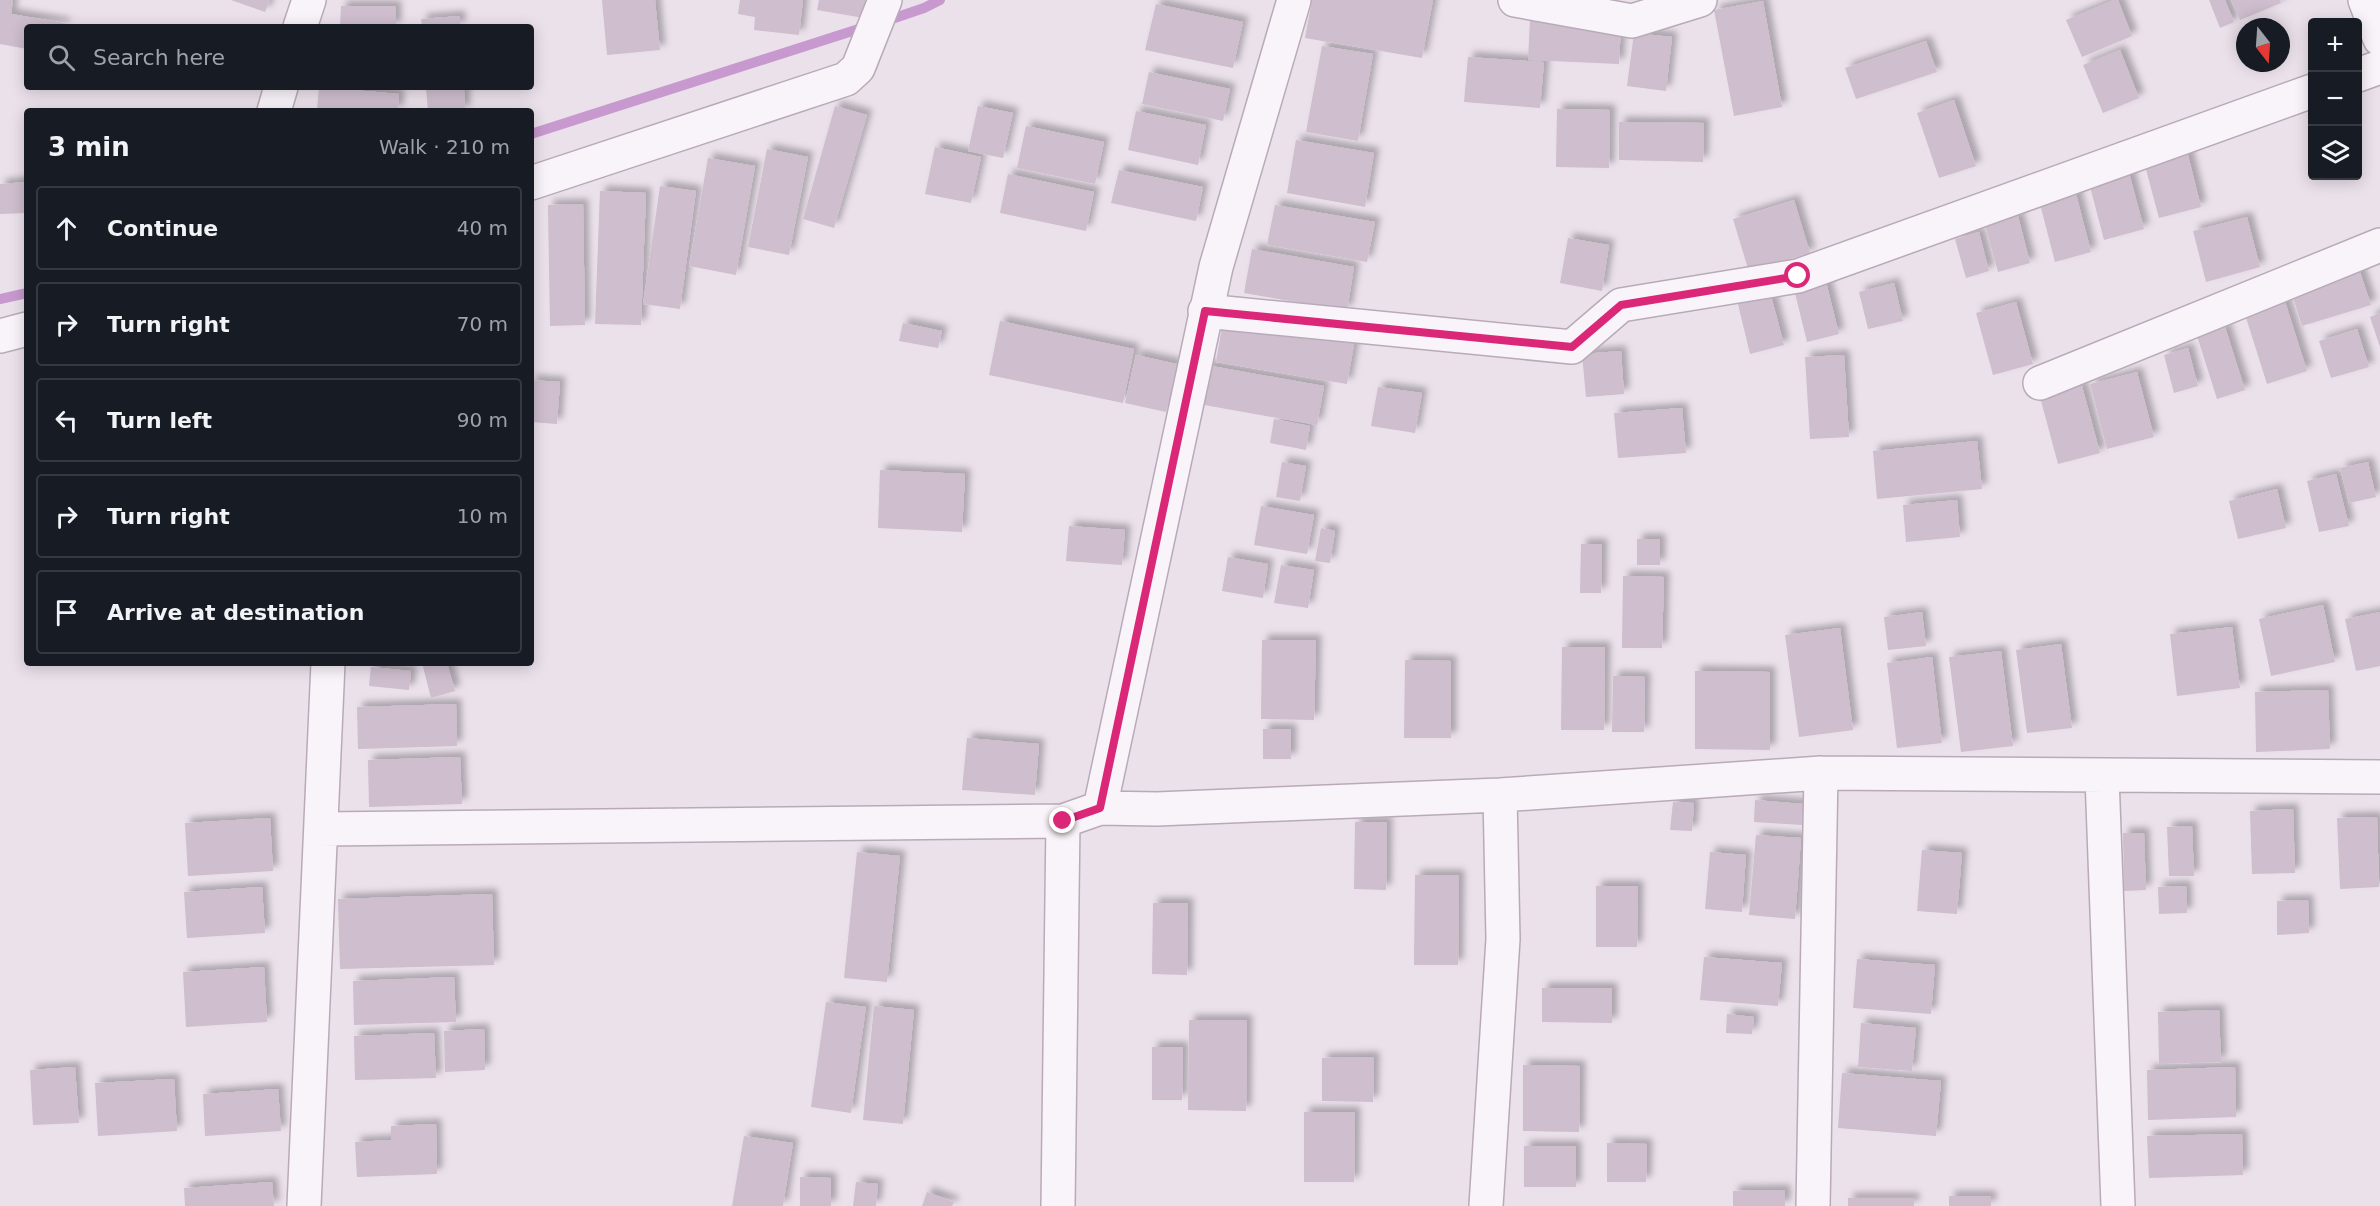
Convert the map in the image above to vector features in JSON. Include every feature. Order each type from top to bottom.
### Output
[{"type":"street","points":[[301,24],[309,0]]},
{"type":"street","points":[[534,182],[846,79],[858,68],[885,0]]},
{"type":"street","points":[[1100,808],[1205,311],[1216,267],[1267,101],[1294,0]]},
{"type":"street","points":[[1515,0],[1632,21],[1700,0]]},
{"type":"street","points":[[2365,0],[2380,39]]},
{"type":"street","points":[[2362,74],[2380,67]]},
{"type":"street","points":[[275,108],[280,90]]},
{"type":"street","points":[[1205,311],[1572,347],[1621,305],[1798,276],[2308,93]]},
{"type":"street","points":[[2040,383],[2380,245]]},
{"type":"street","points":[[0,336],[24,330]]},
{"type":"street","points":[[304,1206],[328,666]]},
{"type":"street","points":[[321,828],[1063,821],[1100,808],[1157,809],[1500,795],[1821,774],[2380,777]]},
{"type":"street","points":[[1813,1206],[1821,774]]},
{"type":"street","points":[[2102,777],[2118,1206]]},
{"type":"street","points":[[1486,1206],[1503,939],[1500,795]]},
{"type":"street","points":[[1058,1206],[1063,821]]},
{"type":"building","points":[[0,0],[13,0],[11,14],[65,23],[24,24],[24,48],[0,44]]},
{"type":"building","points":[[231,0],[270,0],[265,12]]},
{"type":"building","points":[[602,0],[655,0],[660,50],[607,55]]},
{"type":"building","points":[[740,0],[803,0],[799,35],[754,30],[755,17],[738,14]]},
{"type":"building","points":[[819,0],[868,0],[864,18],[817,10]]},
{"type":"building","points":[[1312,0],[1433,0],[1422,58],[1305,38]]},
{"type":"building","points":[[2118,0],[2132,36],[2082,57],[2066,20]]},
{"type":"building","points":[[2209,0],[2225,0],[2234,22],[2220,28]]},
{"type":"building","points":[[2231,0],[2280,0],[2281,3],[2245,18],[2239,18]]},
{"type":"building","points":[[1763,1],[1782,107],[1734,116],[1714,10]]},
{"type":"building","points":[[1156,4],[1243,22],[1233,68],[1145,50]]},
{"type":"building","points":[[341,6],[396,6],[396,24],[340,24]]},
{"type":"building","points":[[460,16],[460,24],[422,24],[421,19]]},
{"type":"building","points":[[1530,21],[1621,24],[1619,64],[1528,60]]},
{"type":"building","points":[[1634,33],[1672,37],[1666,91],[1627,86]]},
{"type":"building","points":[[1926,41],[1937,72],[1856,99],[1845,68]]},
{"type":"building","points":[[1322,46],[1373,54],[1358,141],[1306,132]]},
{"type":"building","points":[[2120,50],[2139,98],[2103,113],[2083,65]]},
{"type":"building","points":[[1468,57],[1544,62],[1540,108],[1464,102]]},
{"type":"building","points":[[1149,72],[1230,89],[1223,121],[1142,104]]},
{"type":"building","points":[[319,90],[399,94],[398,108],[317,108]]},
{"type":"building","points":[[426,90],[464,90],[465,108],[428,108]]},
{"type":"building","points":[[1954,100],[1976,166],[1939,178],[1917,113]]},
{"type":"building","points":[[835,106],[867,115],[834,228],[803,219]]},
{"type":"building","points":[[978,106],[1013,113],[1003,158],[968,151]]},
{"type":"building","points":[[1557,109],[1610,110],[1609,168],[1556,167]]},
{"type":"building","points":[[1136,111],[1206,125],[1198,165],[1128,150]]},
{"type":"building","points":[[1619,122],[1704,123],[1703,162],[1619,160]]},
{"type":"building","points":[[1026,126],[1104,142],[1095,184],[1017,168]]},
{"type":"building","points":[[1296,140],[1374,153],[1365,207],[1287,193]]},
{"type":"building","points":[[935,147],[981,157],[971,203],[925,194]]},
{"type":"building","points":[[767,149],[808,157],[789,255],[748,247]]},
{"type":"building","points":[[2187,151],[2201,207],[2159,218],[2144,162]]},
{"type":"building","points":[[708,158],[755,166],[736,275],[689,266]]},
{"type":"building","points":[[2128,169],[2144,229],[2104,240],[2088,179]]},
{"type":"building","points":[[1119,170],[1203,187],[1196,221],[1111,203]]},
{"type":"building","points":[[1008,174],[1094,192],[1086,231],[1000,213]]},
{"type":"building","points":[[24,182],[24,213],[0,214],[0,184]]},
{"type":"building","points":[[660,186],[696,191],[680,309],[643,304]]},
{"type":"building","points":[[2075,190],[2091,252],[2055,262],[2039,200]]},
{"type":"building","points":[[600,191],[646,193],[641,325],[595,324]]},
{"type":"building","points":[[1794,200],[1810,253],[1749,272],[1733,219]]},
{"type":"building","points":[[583,204],[585,325],[550,326],[548,205]]},
{"type":"building","points":[[1275,205],[1375,222],[1367,262],[1267,245]]},
{"type":"building","points":[[2018,216],[2030,263],[1998,272],[1985,225]]},
{"type":"building","points":[[2247,217],[2260,267],[2206,282],[2193,231]]},
{"type":"building","points":[[1979,232],[1989,271],[1966,278],[1955,239]]},
{"type":"building","points":[[1568,238],[1609,245],[1602,291],[1560,283]]},
{"type":"building","points":[[1252,249],[1354,267],[1347,311],[1244,293]]},
{"type":"building","points":[[2358,266],[2371,305],[2302,326],[2290,287]]},
{"type":"building","points":[[1825,278],[1839,334],[1807,342],[1793,285]]},
{"type":"building","points":[[1894,283],[1903,321],[1868,329],[1859,292]]},
{"type":"building","points":[[1769,288],[1784,345],[1750,354],[1736,296]]},
{"type":"building","points":[[2282,292],[2307,371],[2267,384],[2242,305]]},
{"type":"building","points":[[2016,302],[2033,364],[1993,375],[1976,313]]},
{"type":"building","points":[[2380,313],[2380,347],[2370,317]]},
{"type":"building","points":[[1224,316],[1355,339],[1347,384],[1216,362]]},
{"type":"building","points":[[1000,321],[1134,349],[1123,403],[989,375]]},
{"type":"building","points":[[903,323],[942,331],[938,348],[899,341]]},
{"type":"building","points":[[2225,327],[2245,390],[2217,399],[2197,336]]},
{"type":"building","points":[[2357,329],[2369,367],[2331,378],[2319,341]]},
{"type":"building","points":[[2188,348],[2198,386],[2174,393],[2164,355]]},
{"type":"building","points":[[1621,351],[1624,394],[1586,397],[1582,354]]},
{"type":"building","points":[[1136,355],[1177,364],[1166,412],[1125,403]]},
{"type":"building","points":[[1844,355],[1849,437],[1810,439],[1805,357]]},
{"type":"building","points":[[1206,365],[1324,386],[1317,425],[1199,404]]},
{"type":"building","points":[[2137,372],[2154,437],[2107,449],[2090,384]]},
{"type":"building","points":[[534,380],[560,382],[557,424],[534,422]]},
{"type":"building","points":[[2082,386],[2100,453],[2058,464],[2040,397]]},
{"type":"building","points":[[1378,387],[1422,393],[1415,433],[1371,426]]},
{"type":"building","points":[[1682,408],[1686,453],[1618,458],[1614,413]]},
{"type":"building","points":[[1274,419],[1310,426],[1306,450],[1270,443]]},
{"type":"building","points":[[1977,441],[1982,489],[1877,499],[1873,451]]},
{"type":"building","points":[[1282,462],[1306,466],[1300,501],[1276,497]]},
{"type":"building","points":[[2368,462],[2376,497],[2349,503],[2340,468]]},
{"type":"building","points":[[880,470],[965,474],[962,532],[878,528]]},
{"type":"building","points":[[2336,474],[2349,526],[2319,532],[2307,481]]},
{"type":"building","points":[[2277,489],[2286,528],[2238,539],[2229,501]]},
{"type":"building","points":[[1957,500],[1960,537],[1906,542],[1903,505]]},
{"type":"building","points":[[1261,506],[1314,515],[1307,554],[1254,545]]},
{"type":"building","points":[[1069,526],[1125,530],[1122,565],[1066,561]]},
{"type":"building","points":[[1321,528],[1335,531],[1330,563],[1315,561]]},
{"type":"building","points":[[1637,539],[1660,539],[1660,565],[1637,565]]},
{"type":"building","points":[[1581,544],[1602,544],[1601,593],[1580,593]]},
{"type":"building","points":[[1228,557],[1268,564],[1263,598],[1222,591]]},
{"type":"building","points":[[1281,565],[1314,570],[1308,608],[1274,603]]},
{"type":"building","points":[[1623,576],[1664,577],[1662,648],[1622,648]]},
{"type":"building","points":[[2323,605],[2335,662],[2271,676],[2259,619]]},
{"type":"building","points":[[1922,612],[1926,646],[1888,650],[1884,617]]},
{"type":"building","points":[[2380,612],[2380,666],[2356,671],[2345,619]]},
{"type":"building","points":[[2232,627],[2240,688],[2177,696],[2170,634]]},
{"type":"building","points":[[1840,628],[1853,730],[1799,737],[1785,635]]},
{"type":"building","points":[[1262,640],[1316,640],[1314,720],[1261,719]]},
{"type":"building","points":[[2061,644],[2072,728],[2027,733],[2016,650]]},
{"type":"building","points":[[1562,647],[1605,647],[1604,730],[1561,730]]},
{"type":"building","points":[[2001,651],[2013,746],[1961,752],[1949,657]]},
{"type":"building","points":[[1932,657],[1942,743],[1897,748],[1887,663]]},
{"type":"building","points":[[1405,660],[1451,661],[1451,738],[1404,738]]},
{"type":"building","points":[[423,666],[448,666],[455,691],[431,698]]},
{"type":"building","points":[[371,667],[411,671],[409,690],[369,686]]},
{"type":"building","points":[[1695,671],[1770,672],[1770,750],[1695,749]]},
{"type":"building","points":[[1613,676],[1645,677],[1644,732],[1612,732]]},
{"type":"building","points":[[2328,690],[2330,749],[2256,752],[2255,692]]},
{"type":"building","points":[[456,704],[457,746],[358,749],[357,707]]},
{"type":"building","points":[[1263,729],[1291,729],[1291,759],[1263,759]]},
{"type":"building","points":[[967,738],[1039,744],[1035,795],[962,790]]},
{"type":"building","points":[[460,757],[462,804],[369,807],[368,760]]},
{"type":"building","points":[[1755,800],[1803,804],[1802,825],[1754,822]]},
{"type":"building","points":[[1673,802],[1694,803],[1692,831],[1670,830]]},
{"type":"building","points":[[2293,809],[2295,873],[2252,874],[2250,811]]},
{"type":"building","points":[[2377,817],[2379,887],[2340,889],[2337,818]]},
{"type":"building","points":[[270,818],[273,871],[188,876],[185,823]]},
{"type":"building","points":[[1355,822],[1387,822],[1386,890],[1354,889]]},
{"type":"building","points":[[2192,826],[2194,876],[2169,876],[2167,827]]},
{"type":"building","points":[[2123,833],[2144,833],[2146,890],[2124,891]]},
{"type":"building","points":[[1756,835],[1801,838],[1795,919],[1749,915]]},
{"type":"building","points":[[1922,850],[1962,853],[1957,914],[1917,911]]},
{"type":"building","points":[[857,852],[900,856],[887,982],[844,978]]},
{"type":"building","points":[[1710,852],[1746,855],[1742,912],[1705,909]]},
{"type":"building","points":[[1415,875],[1459,875],[1458,965],[1414,965]]},
{"type":"building","points":[[1596,886],[1638,886],[1637,947],[1596,947]]},
{"type":"building","points":[[2186,886],[2187,913],[2159,914],[2158,887]]},
{"type":"building","points":[[262,887],[265,933],[187,938],[184,892]]},
{"type":"building","points":[[492,894],[494,965],[340,969],[338,899]]},
{"type":"building","points":[[2308,900],[2309,933],[2277,935],[2277,901]]},
{"type":"building","points":[[1153,903],[1188,903],[1187,975],[1152,974]]},
{"type":"building","points":[[1704,957],[1782,963],[1778,1006],[1700,1000]]},
{"type":"building","points":[[1857,959],[1935,965],[1931,1014],[1853,1008]]},
{"type":"building","points":[[264,967],[267,1022],[186,1027],[183,972]]},
{"type":"building","points":[[454,977],[456,1022],[354,1025],[353,981]]},
{"type":"building","points":[[1542,988],[1612,988],[1612,1023],[1542,1022]]},
{"type":"building","points":[[826,1002],[866,1007],[851,1113],[811,1107]]},
{"type":"building","points":[[874,1006],[914,1010],[903,1124],[863,1120]]},
{"type":"building","points":[[2219,1010],[2221,1062],[2159,1064],[2158,1012]]},
{"type":"building","points":[[1727,1014],[1754,1017],[1752,1034],[1726,1033]]},
{"type":"building","points":[[1189,1020],[1247,1020],[1246,1111],[1188,1110]]},
{"type":"building","points":[[1861,1023],[1916,1028],[1912,1071],[1858,1067]]},
{"type":"building","points":[[484,1029],[485,1070],[445,1072],[444,1031]]},
{"type":"building","points":[[434,1033],[436,1078],[355,1080],[354,1036]]},
{"type":"building","points":[[1152,1047],[1183,1047],[1182,1100],[1152,1100]]},
{"type":"building","points":[[1374,1057],[1373,1102],[1322,1101],[1322,1058]]},
{"type":"building","points":[[1523,1065],[1580,1066],[1579,1132],[1523,1131]]},
{"type":"building","points":[[75,1067],[79,1123],[33,1125],[30,1070]]},
{"type":"building","points":[[2235,1067],[2236,1117],[2148,1120],[2147,1070]]},
{"type":"building","points":[[1842,1073],[1941,1081],[1936,1136],[1838,1128]]},
{"type":"building","points":[[174,1079],[177,1131],[98,1136],[95,1083]]},
{"type":"building","points":[[278,1089],[281,1131],[205,1136],[203,1094]]},
{"type":"building","points":[[1304,1112],[1355,1112],[1354,1182],[1304,1182]]},
{"type":"building","points":[[436,1124],[437,1174],[357,1177],[355,1142],[391,1140],[391,1126]]},
{"type":"building","points":[[2242,1134],[2243,1175],[2149,1178],[2147,1136]]},
{"type":"building","points":[[744,1136],[793,1143],[783,1206],[732,1206]]},
{"type":"building","points":[[1607,1143],[1647,1144],[1646,1182],[1607,1182]]},
{"type":"building","points":[[1524,1146],[1576,1146],[1576,1187],[1524,1187]]},
{"type":"building","points":[[800,1177],[831,1178],[831,1206],[800,1206]]},
{"type":"building","points":[[272,1182],[274,1206],[185,1206],[184,1188]]},
{"type":"building","points":[[856,1182],[878,1184],[876,1206],[853,1206]]},
{"type":"building","points":[[1785,1190],[1785,1206],[1733,1206],[1733,1191]]},
{"type":"building","points":[[927,1192],[954,1202],[952,1206],[922,1206]]},
{"type":"building","points":[[1949,1196],[1991,1196],[1991,1206],[1949,1206]]},
{"type":"building","points":[[1848,1198],[1914,1198],[1914,1206],[1848,1206]]},
{"type":"waterway","points":[[883,22],[940,0]]},
{"type":"waterway","points":[[534,133],[868,26]]},
{"type":"waterway","points":[[0,299],[24,294]]},
{"type":"route","points":[[1063,821],[1083,816],[1100,808],[1205,311],[1572,347],[1621,305],[1798,276]]}]
